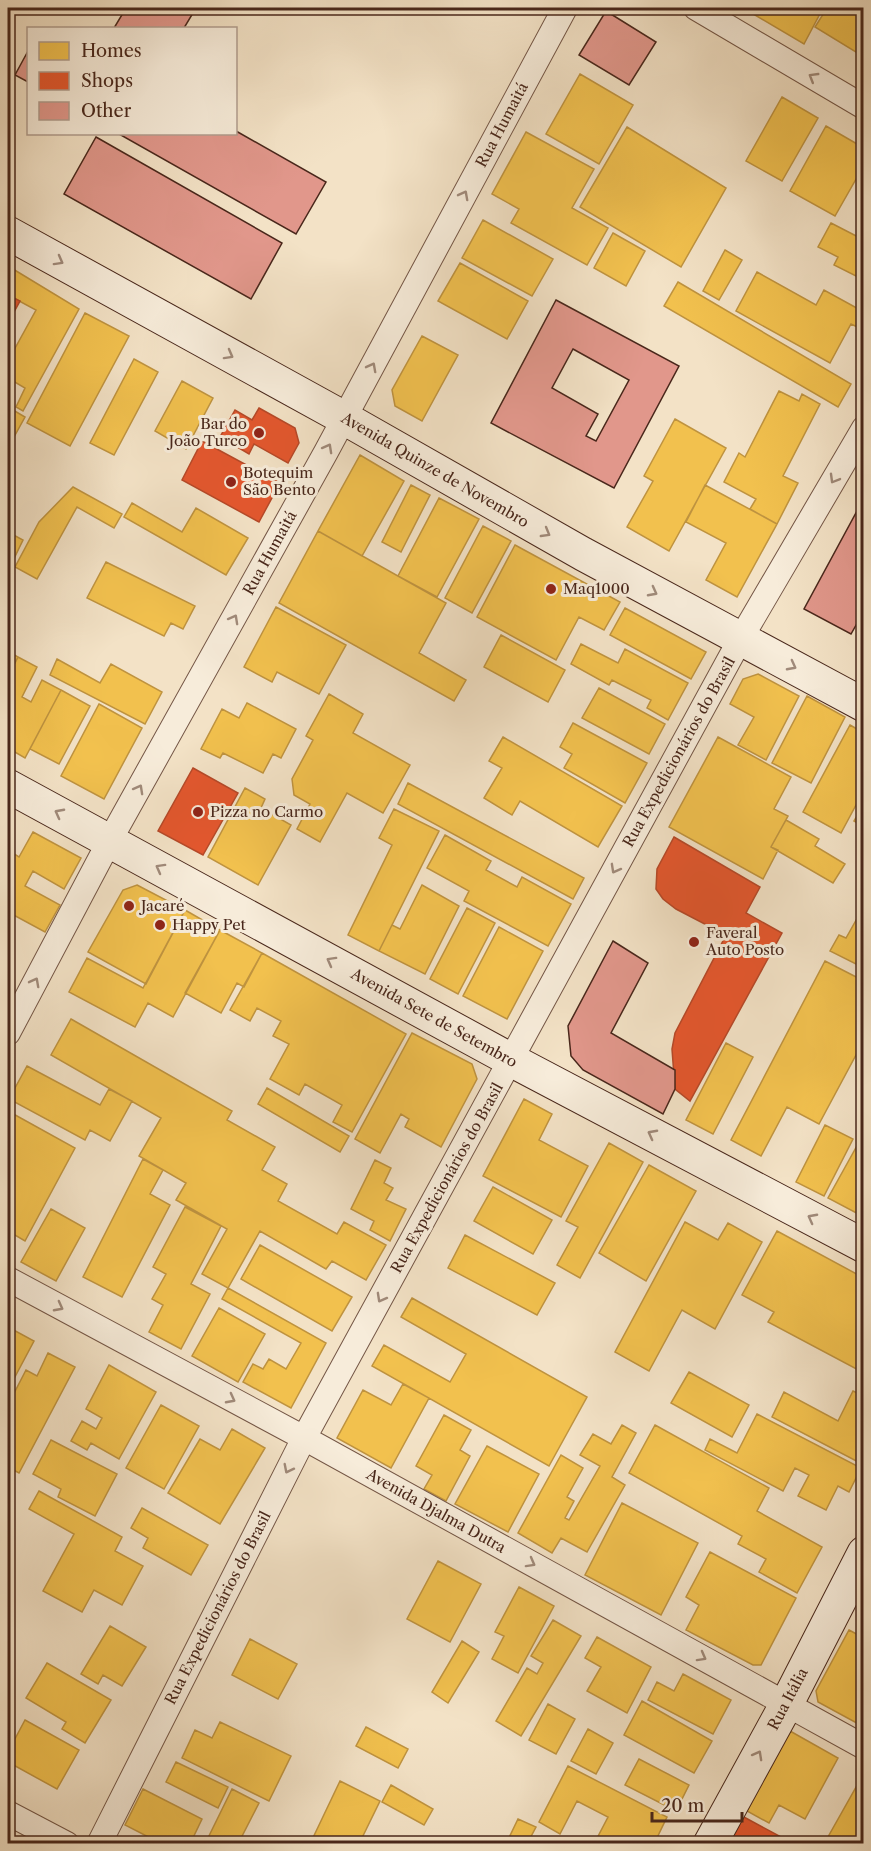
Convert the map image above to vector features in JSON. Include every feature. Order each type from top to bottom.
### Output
[{"type":"street","name":"Rua Humaitá","points":[[8,1034],[111,840],[344,418],[565,8]]},
{"type":"street","points":[[696,8],[864,106]]},
{"type":"street","name":"Avenida Quinze de Novembro","points":[[8,233],[344,418],[583,554],[864,705]]},
{"type":"street","name":"Rua Expedicionários do Brasil","points":[[99,1844],[304,1438],[741,638],[864,428]]},
{"type":"street","name":"Avenida Sete de Setembro","points":[[8,786],[111,840],[511,1060],[864,1246]]},
{"type":"street","name":"Avenida Djalma Dutra","points":[[8,1279],[304,1438],[864,1747]]},
{"type":"street","name":"Rua Itália","points":[[710,1844],[786,1705],[864,1553]]},
{"type":"street","points":[[8,1813],[67,1844]]},
{"type":"building: Homes","points":[[743,8],[823,8],[804,44]]},
{"type":"building: Homes","points":[[827,8],[864,8],[864,57],[815,27]]},
{"type":"building: Homes","points":[[580,74],[633,105],[599,164],[546,134]]},
{"type":"building: Homes","points":[[782,97],[818,118],[782,181],[746,161]]},
{"type":"building: Homes","points":[[826,126],[864,148],[864,165],[835,216],[790,191]]},
{"type":"building: Homes","points":[[627,127],[726,188],[681,267],[580,207]]},
{"type":"building: Homes","points":[[526,132],[594,169],[572,208],[608,228],[587,265],[511,223],[519,209],[492,194]]},
{"type":"building: Homes","points":[[483,220],[553,259],[532,296],[462,258]]},
{"type":"building: Homes","points":[[831,223],[864,240],[864,280],[834,265],[838,257],[818,247]]},
{"type":"building: Homes","points":[[613,233],[645,251],[626,286],[594,268]]},
{"type":"building: Homes","points":[[725,250],[742,260],[719,300],[703,291]]},
{"type":"building: Homes","points":[[460,263],[528,301],[507,339],[438,301]]},
{"type":"building: Homes","points":[[8,266],[79,309],[23,411],[16,407],[25,388],[8,378],[8,361],[36,310],[8,295]]},
{"type":"building: Homes","points":[[757,272],[816,305],[824,290],[864,312],[864,330],[851,324],[830,363],[736,311]]},
{"type":"building: Homes","points":[[678,282],[851,384],[838,407],[664,306]]},
{"type":"building: Homes","points":[[85,313],[129,336],[70,446],[27,423]]},
{"type":"building: Homes","points":[[422,336],[458,355],[422,421],[395,406],[392,390]]},
{"type":"building: Homes","points":[[134,359],[158,372],[114,455],[90,443]]},
{"type":"building: Homes","points":[[182,381],[213,398],[186,449],[155,431]]},
{"type":"building: Homes","points":[[779,391],[799,401],[802,394],[820,404],[783,476],[798,483],[777,524],[750,509],[756,499],[724,482],[739,453],[745,457]]},
{"type":"building: Homes","points":[[8,407],[25,417],[8,448]]},
{"type":"building: Homes","points":[[675,419],[726,448],[669,551],[627,527],[653,481],[644,476]]},
{"type":"building: Homes","points":[[360,455],[404,481],[362,556],[318,531]]},
{"type":"building: Homes","points":[[411,485],[430,495],[401,552],[382,542]]},
{"type":"building: Homes","points":[[705,485],[777,524],[737,597],[706,580],[726,543],[686,522]]},
{"type":"building: Homes","points":[[73,487],[122,514],[114,528],[77,507],[37,579],[15,567],[39,522]]},
{"type":"building: Homes","points":[[439,498],[479,519],[437,597],[398,576]]},
{"type":"building: Homes","points":[[132,503],[182,532],[196,508],[248,538],[226,575],[124,517]]},
{"type":"building: Homes","points":[[483,526],[511,541],[472,613],[445,598]]},
{"type":"building: Homes","points":[[318,531],[446,603],[419,653],[466,680],[454,701],[279,603]]},
{"type":"building: Homes","points":[[8,532],[23,540],[8,571]]},
{"type":"building: Homes","points":[[515,545],[620,602],[604,630],[579,617],[556,660],[477,617]]},
{"type":"building: Homes","points":[[106,562],[195,606],[183,629],[171,623],[164,636],[87,598]]},
{"type":"building: Homes","points":[[276,607],[346,645],[319,694],[277,672],[272,682],[244,667]]},
{"type":"building: Homes","points":[[625,608],[706,652],[691,679],[610,635]]},
{"type":"building: Homes","points":[[501,635],[565,670],[548,702],[484,667]]},
{"type":"building: Homes","points":[[581,644],[618,663],[625,649],[688,683],[668,720],[647,708],[651,700],[612,680],[609,685],[571,664]]},
{"type":"building: Homes","points":[[8,651],[18,657],[8,677]]},
{"type":"building: Homes","points":[[18,657],[37,667],[22,697],[31,702],[42,680],[61,690],[25,758],[8,748],[8,677]]},
{"type":"building: Homes","points":[[57,659],[100,683],[111,664],[162,692],[145,724],[50,675]]},
{"type":"building: Homes","points":[[758,674],[799,696],[766,760],[738,745],[754,717],[730,704],[743,679]]},
{"type":"building: Homes","points":[[599,688],[665,724],[649,754],[582,718]]},
{"type":"building: Homes","points":[[61,690],[90,706],[59,764],[30,749]]},
{"type":"building: Homes","points":[[329,694],[363,714],[353,733],[410,765],[383,813],[347,793],[320,842],[297,829],[310,804],[294,795],[292,779],[313,740],[306,736]]},
{"type":"building: Homes","points":[[807,696],[845,717],[811,783],[772,763]]},
{"type":"building: Homes","points":[[247,703],[296,729],[281,758],[273,754],[263,773],[223,753],[220,758],[201,749],[222,709],[239,718]]},
{"type":"building: Homes","points":[[99,704],[142,728],[104,799],[61,776]]},
{"type":"building: Homes","points":[[573,723],[647,763],[625,803],[564,768],[572,754],[560,747]]},
{"type":"building: Homes","points":[[850,725],[864,733],[864,790],[841,833],[803,812]]},
{"type":"building: Homes","points":[[503,737],[622,806],[598,847],[520,801],[512,815],[484,798],[502,768],[489,761]]},
{"type":"building: Homes","points":[[718,737],[791,777],[774,809],[788,816],[771,847],[778,850],[763,879],[669,827]]},
{"type":"building: Homes","points":[[408,783],[584,878],[573,899],[398,804]]},
{"type":"building: Homes","points":[[245,788],[265,799],[261,808],[291,825],[258,885],[208,857]]},
{"type":"building: Homes","points":[[864,804],[864,827],[854,821]]},
{"type":"building: Homes","points":[[394,809],[439,831],[379,951],[348,935],[392,845],[379,838]]},
{"type":"building: Homes","points":[[786,820],[819,839],[815,846],[845,864],[833,883],[771,847]]},
{"type":"building: Homes","points":[[33,832],[81,858],[64,889],[33,871],[25,886],[60,905],[45,932],[8,912],[8,850],[19,857]]},
{"type":"building: Homes","points":[[445,835],[491,861],[486,870],[517,887],[522,877],[571,904],[548,946],[464,901],[469,891],[427,868]]},
{"type":"building: Homes","points":[[137,885],[185,910],[146,984],[88,952],[123,890]]},
{"type":"building: Homes","points":[[422,885],[459,906],[425,974],[379,951],[392,925],[400,929]]},
{"type":"building: Homes","points":[[864,906],[864,968],[830,951],[839,935],[846,938]]},
{"type":"building: Homes","points":[[467,908],[495,923],[458,994],[430,979]]},
{"type":"building: Homes","points":[[185,910],[220,930],[173,1017],[148,1003],[135,1027],[69,992],[87,958],[143,988]]},
{"type":"building: Homes","points":[[499,927],[543,951],[507,1019],[463,996]]},
{"type":"building: Homes","points":[[220,930],[262,953],[244,987],[237,983],[221,1013],[185,993]]},
{"type":"building: Homes","points":[[262,953],[406,1034],[352,1132],[333,1122],[342,1105],[305,1084],[299,1095],[270,1079],[289,1044],[273,1036],[281,1021],[257,1008],[250,1021],[230,1010]]},
{"type":"building: Homes","points":[[825,961],[864,981],[864,1040],[819,1124],[787,1107],[761,1156],[731,1140]]},
{"type":"building: Homes","points":[[71,1019],[232,1111],[227,1120],[275,1147],[262,1170],[287,1184],[278,1201],[337,1234],[344,1222],[386,1245],[366,1280],[332,1261],[326,1269],[260,1231],[228,1288],[202,1274],[227,1229],[176,1200],[186,1183],[139,1156],[161,1118],[51,1055]]},
{"type":"building: Homes","points":[[412,1033],[472,1064],[477,1079],[441,1147],[405,1127],[409,1119],[401,1114],[380,1153],[355,1139]]},
{"type":"building: Homes","points":[[726,1043],[753,1057],[713,1134],[686,1120]]},
{"type":"building: Homes","points":[[27,1066],[100,1105],[109,1089],[132,1101],[110,1141],[90,1130],[85,1140],[9,1099]]},
{"type":"building: Homes","points":[[267,1088],[349,1136],[340,1152],[258,1104]]},
{"type":"building: Homes","points":[[524,1099],[552,1114],[539,1140],[588,1166],[561,1217],[483,1176]]},
{"type":"building: Homes","points":[[8,1111],[75,1148],[25,1241],[8,1231]]},
{"type":"building: Homes","points":[[825,1125],[853,1139],[824,1196],[796,1182]]},
{"type":"building: Homes","points":[[864,1135],[864,1217],[828,1198]]},
{"type":"building: Homes","points":[[609,1143],[643,1162],[580,1278],[557,1265],[578,1227],[566,1221]]},
{"type":"building: Homes","points":[[143,1159],[163,1170],[150,1194],[170,1205],[122,1297],[83,1277]]},
{"type":"building: Homes","points":[[375,1160],[391,1168],[384,1183],[393,1188],[386,1200],[406,1209],[390,1241],[370,1230],[374,1221],[351,1209]]},
{"type":"building: Homes","points":[[649,1165],[696,1191],[646,1281],[599,1253]]},
{"type":"building: Homes","points":[[493,1187],[552,1220],[533,1254],[474,1221]]},
{"type":"building: Homes","points":[[185,1207],[221,1226],[191,1284],[210,1294],[181,1349],[149,1332],[163,1305],[152,1299],[166,1274],[153,1267]]},
{"type":"building: Homes","points":[[51,1209],[85,1228],[56,1281],[21,1262]]},
{"type":"building: Homes","points":[[685,1222],[718,1240],[728,1223],[762,1242],[715,1329],[682,1310],[649,1371],[615,1352]]},
{"type":"building: Homes","points":[[777,1231],[864,1278],[864,1373],[768,1322],[774,1312],[742,1295]]},
{"type":"building: Homes","points":[[465,1235],[555,1283],[537,1315],[448,1268]]},
{"type":"building: Homes","points":[[260,1245],[352,1297],[332,1331],[241,1279]]},
{"type":"building: Homes","points":[[228,1288],[326,1343],[291,1408],[243,1382],[253,1364],[263,1369],[269,1359],[286,1369],[301,1343],[222,1299]]},
{"type":"building: Homes","points":[[412,1298],[587,1397],[549,1466],[372,1366],[384,1345],[450,1382],[466,1354],[401,1317]]},
{"type":"building: Homes","points":[[219,1308],[265,1334],[238,1382],[192,1356]]},
{"type":"building: Homes","points":[[8,1327],[34,1341],[8,1390]]},
{"type":"building: Homes","points":[[48,1353],[75,1367],[19,1473],[8,1467],[8,1405],[26,1370],[37,1376]]},
{"type":"building: Homes","points":[[109,1365],[156,1392],[119,1459],[91,1443],[87,1450],[71,1441],[82,1421],[96,1429],[102,1418],[86,1409]]},
{"type":"building: Homes","points":[[689,1372],[749,1405],[732,1437],[671,1403]]},
{"type":"building: Homes","points":[[403,1384],[429,1398],[391,1468],[337,1438],[363,1390],[391,1405]]},
{"type":"building: Homes","points":[[853,1391],[864,1396],[864,1465],[772,1417],[784,1392],[838,1421]]},
{"type":"building: Homes","points":[[161,1405],[199,1426],[164,1489],[126,1468]]},
{"type":"building: Homes","points":[[757,1414],[861,1468],[849,1492],[838,1486],[826,1510],[798,1496],[809,1475],[795,1468],[783,1491],[705,1450],[710,1439],[737,1453]]},
{"type":"building: Homes","points":[[444,1415],[471,1430],[460,1450],[470,1456],[446,1501],[424,1489],[432,1475],[416,1466]]},
{"type":"building: Homes","points":[[622,1425],[636,1433],[612,1477],[625,1485],[587,1552],[561,1538],[552,1553],[518,1533],[561,1455],[583,1468],[567,1497],[574,1501],[565,1518],[569,1520],[600,1466],[580,1455],[593,1434],[611,1444]]},
{"type":"building: Homes","points":[[655,1425],[769,1488],[757,1511],[822,1547],[797,1593],[759,1572],[766,1559],[738,1544],[742,1536],[629,1473]]},
{"type":"building: Homes","points":[[232,1429],[265,1448],[220,1524],[168,1493],[200,1439],[220,1450]]},
{"type":"building: Homes","points":[[51,1440],[117,1474],[95,1516],[58,1497],[61,1489],[33,1474]]},
{"type":"building: Homes","points":[[487,1446],[539,1474],[508,1532],[455,1504]]},
{"type":"building: Homes","points":[[39,1491],[122,1537],[115,1551],[143,1566],[122,1605],[94,1590],[82,1612],[43,1591],[74,1534],[29,1509]]},
{"type":"building: Homes","points":[[622,1503],[698,1543],[661,1615],[585,1575]]},
{"type":"building: Homes","points":[[142,1508],[208,1545],[191,1575],[143,1548],[148,1538],[131,1528]]},
{"type":"building: Homes","points":[[710,1552],[796,1598],[761,1665],[753,1665],[686,1630],[699,1605],[686,1597]]},
{"type":"building: Homes","points":[[438,1561],[481,1584],[450,1642],[407,1619]]},
{"type":"building: Homes","points":[[519,1587],[554,1606],[518,1673],[492,1659],[504,1636],[495,1632]]},
{"type":"building: Homes","points":[[553,1620],[581,1636],[521,1736],[496,1721],[527,1668],[537,1674],[543,1663],[531,1656]]},
{"type":"building: Homes","points":[[110,1626],[146,1647],[122,1686],[103,1675],[98,1684],[81,1674]]},
{"type":"building: Homes","points":[[849,1630],[864,1638],[864,1727],[818,1702],[816,1691]]},
{"type":"building: Homes","points":[[597,1637],[651,1667],[627,1713],[587,1691],[601,1667],[585,1658]]},
{"type":"building: Homes","points":[[250,1639],[297,1664],[278,1699],[232,1675]]},
{"type":"building: Homes","points":[[462,1641],[479,1652],[448,1703],[432,1692]]},
{"type":"building: Homes","points":[[47,1663],[111,1700],[85,1743],[62,1729],[66,1722],[26,1698]]},
{"type":"building: Homes","points":[[683,1674],[731,1700],[713,1734],[648,1700],[657,1682],[674,1691]]},
{"type":"building: Homes","points":[[642,1701],[712,1741],[694,1773],[624,1735]]},
{"type":"building: Homes","points":[[548,1704],[575,1719],[556,1754],[529,1740]]},
{"type":"building: Homes","points":[[25,1720],[79,1750],[57,1789],[8,1762],[8,1752]]},
{"type":"building: Homes","points":[[220,1722],[291,1756],[269,1801],[182,1758],[195,1730],[212,1738]]},
{"type":"building: Homes","points":[[366,1727],[408,1749],[398,1768],[356,1746]]},
{"type":"building: Homes","points":[[588,1729],[613,1743],[596,1774],[571,1761]]},
{"type":"building: Homes","points":[[790,1731],[838,1758],[805,1819],[779,1805],[769,1823],[747,1811]]},
{"type":"building: Homes","points":[[639,1759],[689,1785],[676,1811],[625,1785]]},
{"type":"building: Homes","points":[[176,1762],[228,1787],[218,1808],[166,1782]]},
{"type":"building: Homes","points":[[568,1766],[667,1817],[654,1844],[594,1844],[608,1817],[577,1801],[560,1834],[539,1822]]},
{"type":"building: Homes","points":[[864,1773],[864,1833],[858,1844],[849,1844],[838,1838],[835,1844],[824,1844]]},
{"type":"building: Homes","points":[[340,1781],[380,1801],[359,1844],[310,1844]]},
{"type":"building: Homes","points":[[391,1785],[433,1809],[424,1825],[382,1802]]},
{"type":"building: Homes","points":[[143,1789],[202,1819],[190,1844],[162,1844],[125,1825]]},
{"type":"building: Homes","points":[[232,1789],[259,1803],[238,1844],[205,1844]]},
{"type":"building: Homes","points":[[518,1819],[536,1827],[527,1844],[506,1844]]},
{"type":"building: Shops","points":[[8,295],[20,301],[8,323]]},
{"type":"building: Shops","name":"Bar do João Turco","points":[[259,408],[295,428],[299,443],[288,463],[254,444],[249,454],[220,437],[235,410],[252,420]]},
{"type":"building: Shops","name":"Botequim São Bento","points":[[202,441],[280,483],[259,522],[182,480]]},
{"type":"building: Shops","name":"Pizza no Carmo","points":[[193,768],[238,793],[203,855],[158,831]]},
{"type":"building: Shops","points":[[674,837],[760,887],[746,913],[782,933],[690,1101],[675,1089],[672,1049],[675,1033],[726,935],[676,909],[663,899],[656,889],[657,869]]},
{"type":"building: Shops","points":[[742,1816],[794,1844],[727,1844]]},
{"type":"building: Other","points":[[126,8],[196,8],[185,27],[115,27]]},
{"type":"building: Other","points":[[606,11],[656,42],[629,85],[579,55]]},
{"type":"building: Other","points":[[27,53],[27,81],[15,75]]},
{"type":"building: Other","points":[[237,132],[326,182],[296,234],[121,135],[237,135]]},
{"type":"building: Other","points":[[96,137],[282,243],[251,299],[64,194]]},
{"type":"building: Other","points":[[556,300],[679,366],[614,488],[491,423]],"holes":[[[573,349],[629,380],[596,441],[586,436],[598,414],[552,388]]]},
{"type":"building: Other","points":[[857,511],[864,514],[864,611],[851,634],[804,609]]},
{"type":"building: Other","points":[[613,941],[648,963],[611,1033],[675,1070],[675,1089],[663,1114],[583,1070],[571,1056],[568,1026]]},
{"type":"place","name":"Bar do João Turco","points":[[259,433]]},
{"type":"place","name":"Botequim São Bento","points":[[231,482]]},
{"type":"place","name":"Maq1000","points":[[551,589]]},
{"type":"place","name":"Pizza no Carmo","points":[[198,812]]},
{"type":"place","name":"Jacaré","points":[[129,906]]},
{"type":"place","name":"Happy Pet","points":[[160,925]]},
{"type":"place","name":"Faveral Auto Posto","points":[[694,942]]}]
